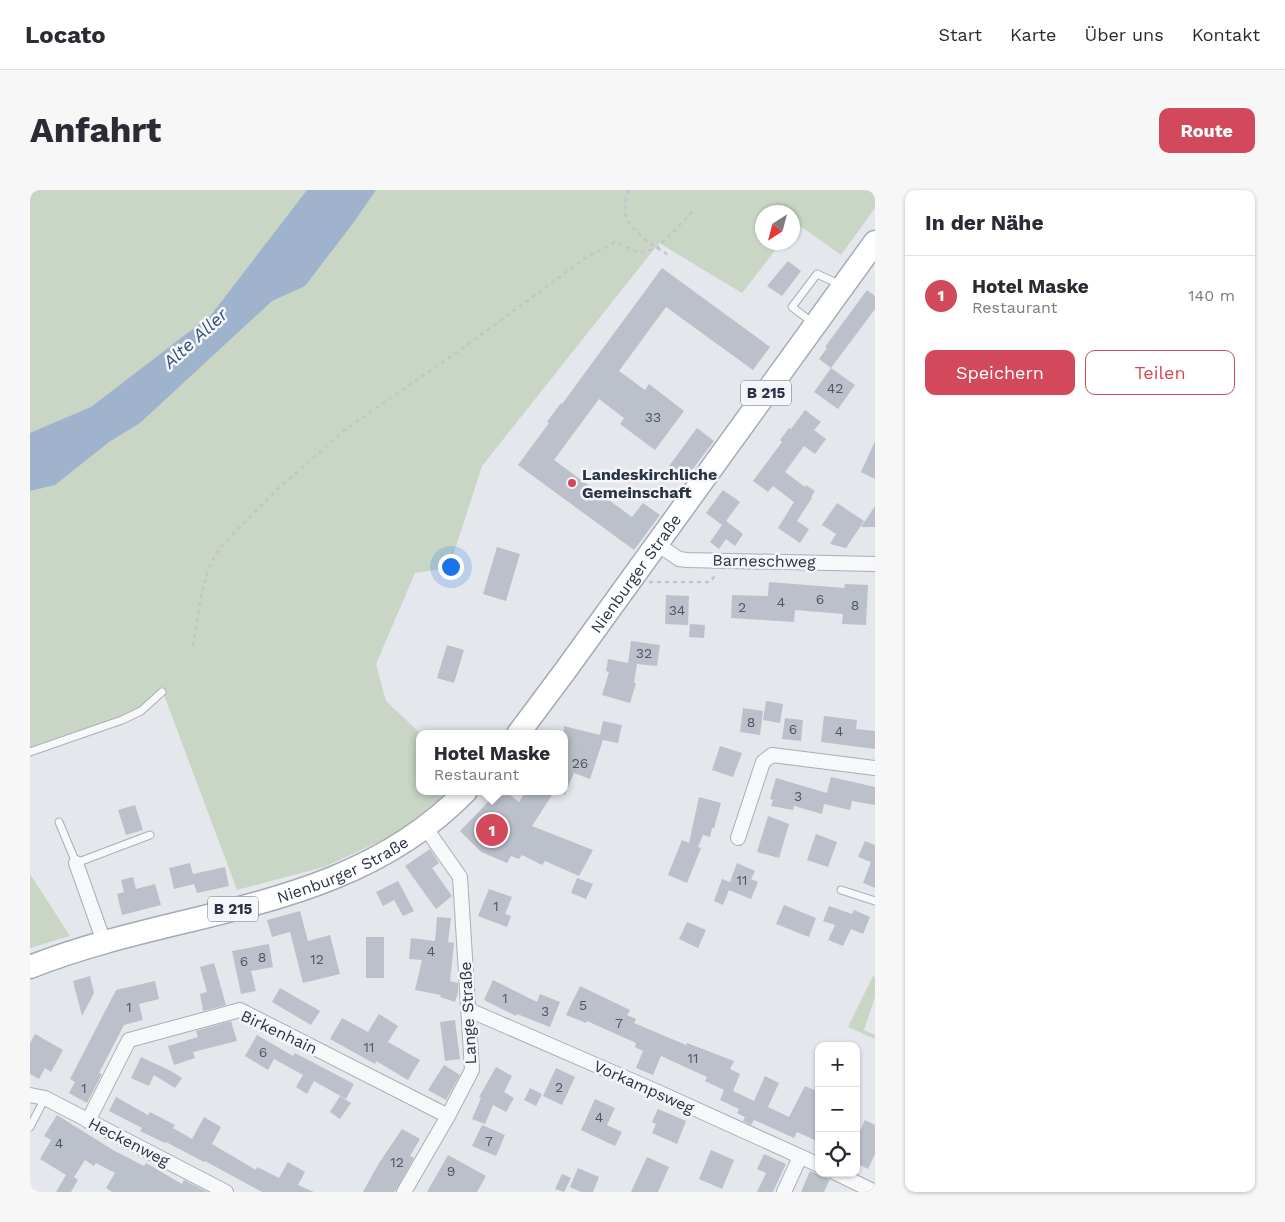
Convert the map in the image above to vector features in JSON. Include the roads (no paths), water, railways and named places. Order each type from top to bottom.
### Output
[{"type":"main road","name":"Nienburger Straße","points":[[521,730],[875,242]]},
{"type":"main road","name":"Nienburger Straße","points":[[30,967],[104,942],[270,900],[356,869],[384,854],[426,827],[462,795]]},
{"type":"street","name":"Barneschweg","points":[[657,544],[679,558],[687,560],[875,564]]},
{"type":"street","points":[[738,838],[763,762],[772,755],[875,768]]},
{"type":"street","name":"Lange Straße","points":[[404,1192],[472,1070],[460,877],[426,827]]},
{"type":"street","points":[[76,863],[104,942]]},
{"type":"street","name":"Birkenhain","points":[[88,1121],[129,1040],[240,1010],[448,1116]]},
{"type":"street","name":"Vorkampsweg","points":[[469,1010],[649,1088],[815,1163]]},
{"type":"street","name":"Heckenweg","points":[[30,1095],[45,1098],[226,1192]]},
{"type":"street","points":[[784,1192],[800,1157]]},
{"type":"street","points":[[844,1177],[875,1192]]},
{"type":"lane","points":[[30,752],[122,720],[141,710],[162,692]]},
{"type":"lane","points":[[59,822],[76,863],[150,835]]},
{"type":"lane","points":[[841,890],[875,901]]},
{"type":"lane","points":[[30,1127],[45,1098]]},
{"type":"water","name":"Alte Aller","points":[[307,190],[376,190],[305,286],[272,301],[140,423],[109,442],[55,485],[30,491],[30,433],[91,407],[211,315]]},
{"type":"place","name":"Landeskirchliche Gemeinschaft","points":[[572,483]]},
{"type":"place","name":"Hotel Maske","points":[[492,830]]}]
